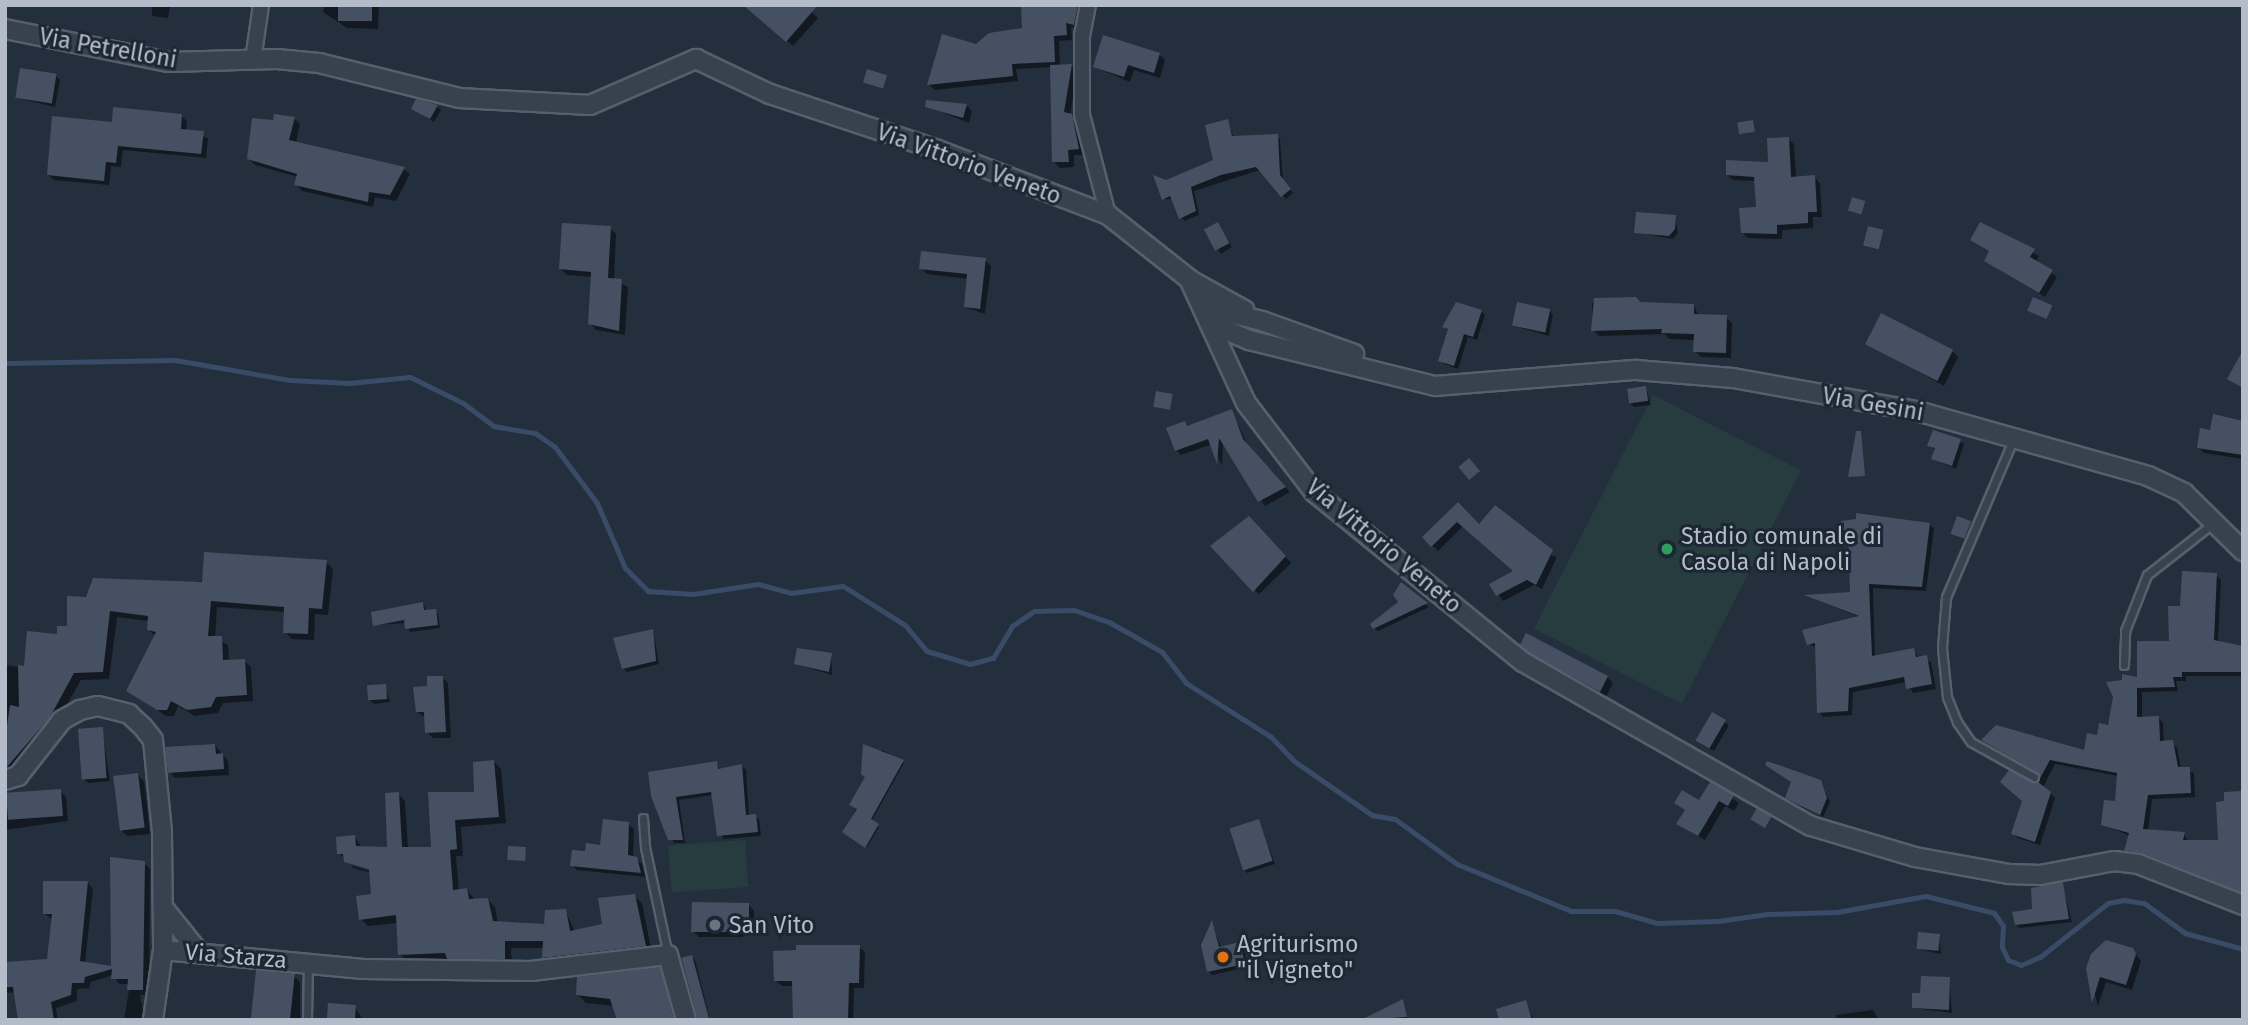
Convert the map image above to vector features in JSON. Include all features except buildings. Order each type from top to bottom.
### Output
[{"type":"street","points":[[253,60],[261,5]]},
{"type":"street","points":[[1088,5],[1082,36],[1082,115],[1108,215]]},
{"type":"street","name":"Via Petrelloni","points":[[5,29],[168,62],[253,60]]},
{"type":"street","name":"Via Vittorio Veneto","points":[[253,60],[319,63],[459,99],[590,106],[696,59],[770,93],[938,150],[1108,215],[1189,279],[1246,403],[1315,493],[1523,662],[1811,826],[1915,858],[2009,874],[2040,875],[2114,861],[2138,864],[2243,905]]},
{"type":"street","points":[[1189,279],[1262,321],[1309,341],[1469,386]]},
{"type":"street","points":[[1207,315],[1262,321]]},
{"type":"street","name":"Via Gesini","points":[[1207,315],[1249,340],[1435,386],[1469,386],[1636,370],[1733,378],[1917,411],[2015,436],[2148,476],[2184,493],[2243,551]]},
{"type":"street","name":"Via Starza","points":[[5,780],[18,776],[35,760],[62,720],[71,715],[98,706],[129,714],[153,740],[165,910],[163,950],[198,951],[363,969],[530,971],[668,955]]},
{"type":"street","points":[[165,910],[198,951]]},
{"type":"street","points":[[153,1020],[163,950]]},
{"type":"street","points":[[668,955],[686,1020]]},
{"type":"lane","points":[[2015,436],[1946,597],[1942,648],[1947,697],[1957,722],[1971,741],[2034,777]]},
{"type":"lane","points":[[2124,665],[2125,631],[2147,575],[2213,523]]},
{"type":"lane","points":[[643,818],[645,847],[668,955]]},
{"type":"lane","points":[[307,1020],[308,963]]},
{"type":"green space","name":"Stadio comunale di Casola di Napoli","points":[[1653,395],[1801,470],[1682,704],[1534,628]]},
{"type":"green space","points":[[745,840],[748,887],[671,892],[668,845]]},
{"type":"waterway","points":[[5,363],[175,360],[290,380],[349,383],[410,377],[463,403],[493,426],[535,433],[555,447],[597,503],[625,568],[648,591],[693,594],[758,584],[791,593],[843,586],[905,625],[927,651],[970,664],[993,658],[1012,626],[1034,611],[1074,610],[1109,622],[1162,652],[1186,683],[1271,737],[1294,761],[1372,815],[1395,819],[1457,864],[1571,911],[1615,911],[1657,923],[1718,921],[1768,914],[1837,912],[1926,896],[1994,913],[2003,926],[2002,947],[2008,960],[2021,965],[2040,957],[2108,903],[2124,900],[2144,903],[2185,933],[2243,949]]},
{"type":"place","name":"Stadio comunale di Casola di Napoli","points":[[1667,549]]},
{"type":"place","name":"San Vito","points":[[715,925]]},
{"type":"place","name":"Agriturismo \"il Vigneto\"","points":[[1223,957]]}]
